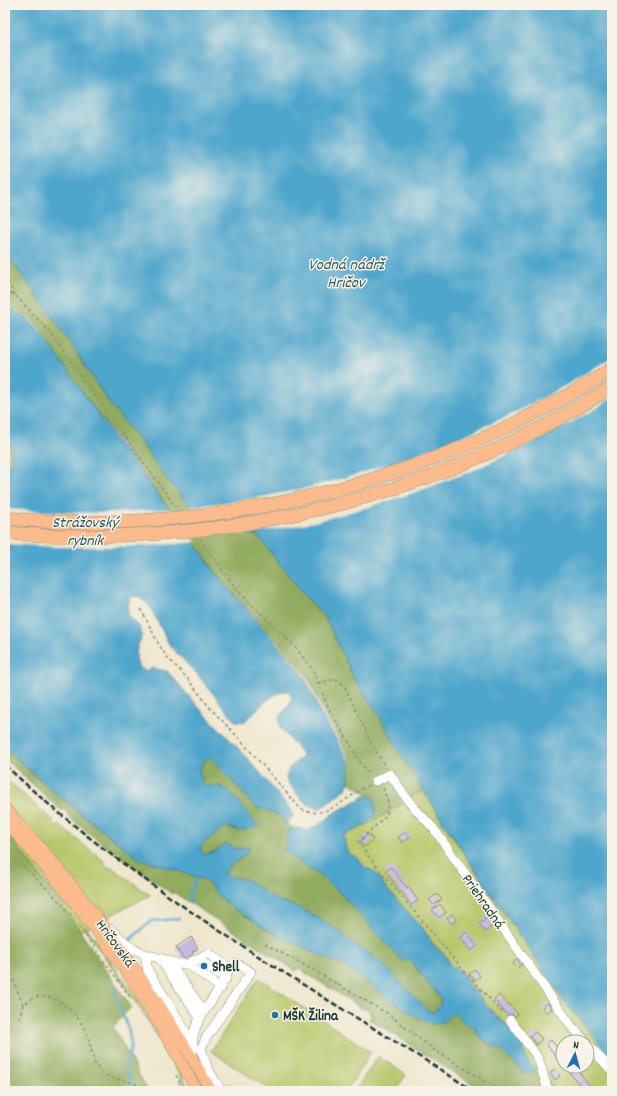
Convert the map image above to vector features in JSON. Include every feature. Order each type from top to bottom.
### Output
[{"type":"highway","points":[[5,518],[60,522],[113,522],[189,517],[261,507],[343,488],[388,475],[471,444],[508,427],[555,402],[612,369]]},
{"type":"highway","points":[[5,533],[61,536],[166,534],[264,521],[339,504],[392,489],[478,457],[562,416],[612,387]]},
{"type":"main road","name":"Hričovská","points":[[5,808],[58,867],[104,924],[144,983],[192,1058],[211,1091]]},
{"type":"main road","name":"Hričovská","points":[[5,821],[60,885],[116,958],[161,1028],[197,1091]]},
{"type":"street","points":[[376,781],[390,774]]},
{"type":"street","name":"Priehradná","points":[[390,774],[410,802],[434,828],[578,1034]]},
{"type":"street","points":[[104,924],[132,948],[145,954],[169,962],[188,964],[208,953],[229,968]]},
{"type":"street","points":[[145,954],[148,971],[193,1045]]},
{"type":"street","points":[[160,959],[202,1015]]},
{"type":"street","points":[[198,959],[226,979]]},
{"type":"street","points":[[169,962],[202,1015]]},
{"type":"street","points":[[192,1058],[194,1032],[202,1015],[226,979],[229,968],[236,963],[250,972],[206,1038],[201,1049],[206,1064],[220,1089],[229,1091]]},
{"type":"street","points":[[188,964],[221,988]]},
{"type":"street","points":[[510,1020],[534,1052],[548,1091]]},
{"type":"street","name":"Priehradná","points":[[595,1053],[612,1071]]},
{"type":"path","points":[[5,276],[15,295]]},
{"type":"path","points":[[141,609],[167,657],[187,678],[210,708],[237,736],[301,809],[312,813],[323,812],[376,781],[382,787],[388,802],[387,815],[358,842],[372,861],[465,972],[510,1020]]},
{"type":"path","points":[[318,683],[336,679],[344,685],[370,743],[390,774]]},
{"type":"path","points":[[5,850],[50,891],[73,917]]},
{"type":"path","points":[[77,923],[133,1001]]},
{"type":"path","points":[[265,944],[310,968],[388,1014],[437,1052],[501,1091]]},
{"type":"path","points":[[5,964],[8,966],[23,1005],[19,1019]]},
{"type":"path","points":[[23,1005],[36,997],[48,998],[60,1002],[72,1012],[82,1025],[88,1036],[94,1062],[100,1072],[110,1078],[127,1081],[153,1091]]},
{"type":"path","points":[[175,1072],[179,1081],[180,1091]]},
{"type":"green space","points":[[5,252],[57,323],[110,404],[142,444],[166,478],[192,508],[231,530],[258,536],[304,595],[325,617],[354,679],[379,715],[423,790],[373,821],[376,812],[374,798],[349,782],[350,759],[326,718],[305,673],[221,579],[68,372],[49,341],[30,318],[5,302]]},
{"type":"green space","points":[[5,438],[11,447],[12,463],[5,465]]},
{"type":"green space","points":[[5,747],[24,766],[78,812],[138,858],[208,882],[218,895],[237,911],[267,930],[344,966],[390,1000],[426,1022],[454,1012],[468,1026],[475,1026],[475,1032],[485,1041],[503,1052],[526,1074],[533,1072],[534,1067],[554,1087],[553,1091],[483,1091],[369,1019],[372,1015],[369,1013],[370,1011],[364,1008],[363,1009],[298,968],[296,971],[173,892],[172,894],[119,856],[121,854],[116,851],[114,853],[71,819],[64,809],[62,811],[5,759]]},
{"type":"green space","points":[[210,757],[256,808],[265,809],[282,817],[283,822],[287,823],[291,828],[286,834],[296,860],[318,874],[339,892],[363,917],[410,960],[441,999],[439,1006],[434,1013],[426,1009],[383,964],[326,923],[300,908],[276,900],[246,879],[229,877],[223,873],[246,854],[250,847],[234,849],[227,843],[213,852],[203,855],[200,847],[225,826],[239,831],[258,826],[231,793],[221,786],[204,786],[199,772],[204,761]]},
{"type":"green space","points":[[5,779],[54,821],[52,823],[57,827],[59,825],[104,861],[105,865],[109,868],[111,867],[150,895],[87,928],[139,1001],[191,1091],[185,1091],[172,1061],[115,971],[85,929],[80,931],[5,830]]},
{"type":"green space","points":[[423,790],[499,906],[547,974],[593,1034],[555,1034],[555,1074],[595,1074],[595,1037],[612,1058],[612,1091],[553,1091],[554,1087],[527,1060],[519,1039],[510,1027],[469,988],[457,969],[450,966],[446,956],[433,944],[422,927],[387,889],[375,872],[364,867],[358,858],[349,854],[345,845],[344,835],[375,821]]},
{"type":"green space","points":[[5,830],[80,931],[131,1007],[113,1027],[148,1091],[5,1091]]},
{"type":"green space","name":"MŠK Žilina","points":[[259,978],[371,1052],[346,1091],[272,1091],[211,1051]]},
{"type":"green space","points":[[378,1056],[406,1075],[395,1091],[355,1091]]},
{"type":"water","name":"Vodná nádrž Hričov","points":[[5,5],[612,5],[612,1058],[595,1038],[595,1034],[592,1034],[566,1004],[446,826],[400,753],[379,715],[354,679],[325,617],[304,595],[258,536],[231,530],[192,508],[166,478],[142,444],[110,404],[57,323],[5,252]]},
{"type":"water","name":"Strážovský rybník","points":[[5,304],[28,319],[48,342],[118,443],[186,531],[220,579],[303,674],[324,720],[348,760],[349,782],[346,789],[319,809],[309,805],[296,793],[286,779],[289,769],[295,762],[301,759],[302,754],[280,727],[279,718],[290,704],[292,698],[289,691],[277,694],[271,698],[244,722],[235,721],[198,675],[170,646],[149,605],[138,596],[131,597],[128,606],[128,615],[139,626],[142,635],[136,655],[139,668],[147,671],[153,668],[167,671],[202,711],[244,754],[292,811],[292,818],[287,823],[283,823],[282,817],[266,810],[256,808],[210,757],[204,761],[199,772],[204,786],[221,786],[231,793],[259,827],[239,831],[225,826],[200,847],[203,855],[213,852],[227,843],[234,849],[250,847],[244,855],[223,873],[229,877],[246,879],[276,900],[300,908],[326,923],[383,964],[426,1009],[434,1013],[439,1006],[441,999],[410,960],[403,961],[339,892],[318,874],[296,860],[284,850],[288,838],[286,834],[291,828],[300,828],[307,831],[323,822],[334,813],[367,795],[374,798],[376,813],[374,818],[356,830],[344,835],[345,845],[349,854],[358,858],[364,867],[375,872],[387,889],[422,927],[433,944],[446,956],[450,966],[466,977],[469,988],[476,991],[483,1002],[500,1020],[510,1027],[519,1039],[527,1060],[534,1067],[530,1074],[526,1074],[503,1052],[485,1041],[475,1032],[475,1026],[468,1026],[454,1012],[443,1022],[434,1024],[426,1022],[390,1000],[344,966],[267,930],[237,911],[217,895],[208,882],[138,858],[53,791],[5,747],[5,465],[12,463],[11,447],[5,438]]},
{"type":"pier","points":[[612,357],[612,398],[590,412],[532,443],[474,470],[419,491],[314,522],[244,535],[206,528],[188,507],[257,498],[307,488],[359,474],[408,458],[517,412],[570,383]]},
{"type":"pier","points":[[5,509],[109,513],[172,509],[196,542],[110,547],[58,547],[5,544]]},
{"type":"building","points":[[406,832],[410,837],[402,843],[398,837]]},
{"type":"building","points":[[368,834],[373,839],[365,847],[360,842]]},
{"type":"building","points":[[391,867],[407,888],[408,886],[418,901],[411,905],[385,871]]},
{"type":"building","points":[[435,895],[438,895],[442,899],[434,905],[429,900]]},
{"type":"building","points":[[440,904],[446,912],[439,918],[432,910]]},
{"type":"building","points":[[452,914],[457,920],[452,924],[447,918]]},
{"type":"building","points":[[487,917],[493,925],[485,932],[479,923]]},
{"type":"building","points":[[466,932],[477,946],[471,951],[460,937]]},
{"type":"building","points":[[191,937],[198,948],[192,952],[193,954],[183,958],[176,947]]},
{"type":"building","points":[[517,959],[521,965],[517,968],[513,963]]},
{"type":"building","points":[[475,969],[480,976],[475,980],[469,974]]},
{"type":"building","points":[[499,995],[518,1014],[515,1017],[512,1014],[507,1015],[494,999]]},
{"type":"building","points":[[548,1003],[552,1009],[547,1013],[542,1007]]},
{"type":"building","points":[[535,1032],[542,1039],[536,1045],[530,1036]]},
{"type":"building","points":[[551,1040],[555,1045],[555,1055],[546,1044]]},
{"type":"building","points":[[555,1069],[555,1074],[559,1074],[560,1076],[555,1080],[550,1073]]},
{"type":"building","points":[[571,1074],[580,1074],[595,1091],[585,1091]]},
{"type":"waterway","points":[[190,901],[189,896],[197,877]]},
{"type":"waterway","points":[[129,941],[151,921],[179,919]]},
{"type":"waterway","points":[[116,986],[116,996],[129,1031],[131,1047],[126,1069],[134,1091]]},
{"type":"railway","points":[[5,765],[58,812],[114,857],[172,899],[292,978],[474,1091]]},
{"type":"place","name":"Shell","points":[[204,966]]},
{"type":"place","name":"MŠK Žilina","points":[[275,1015]]}]
